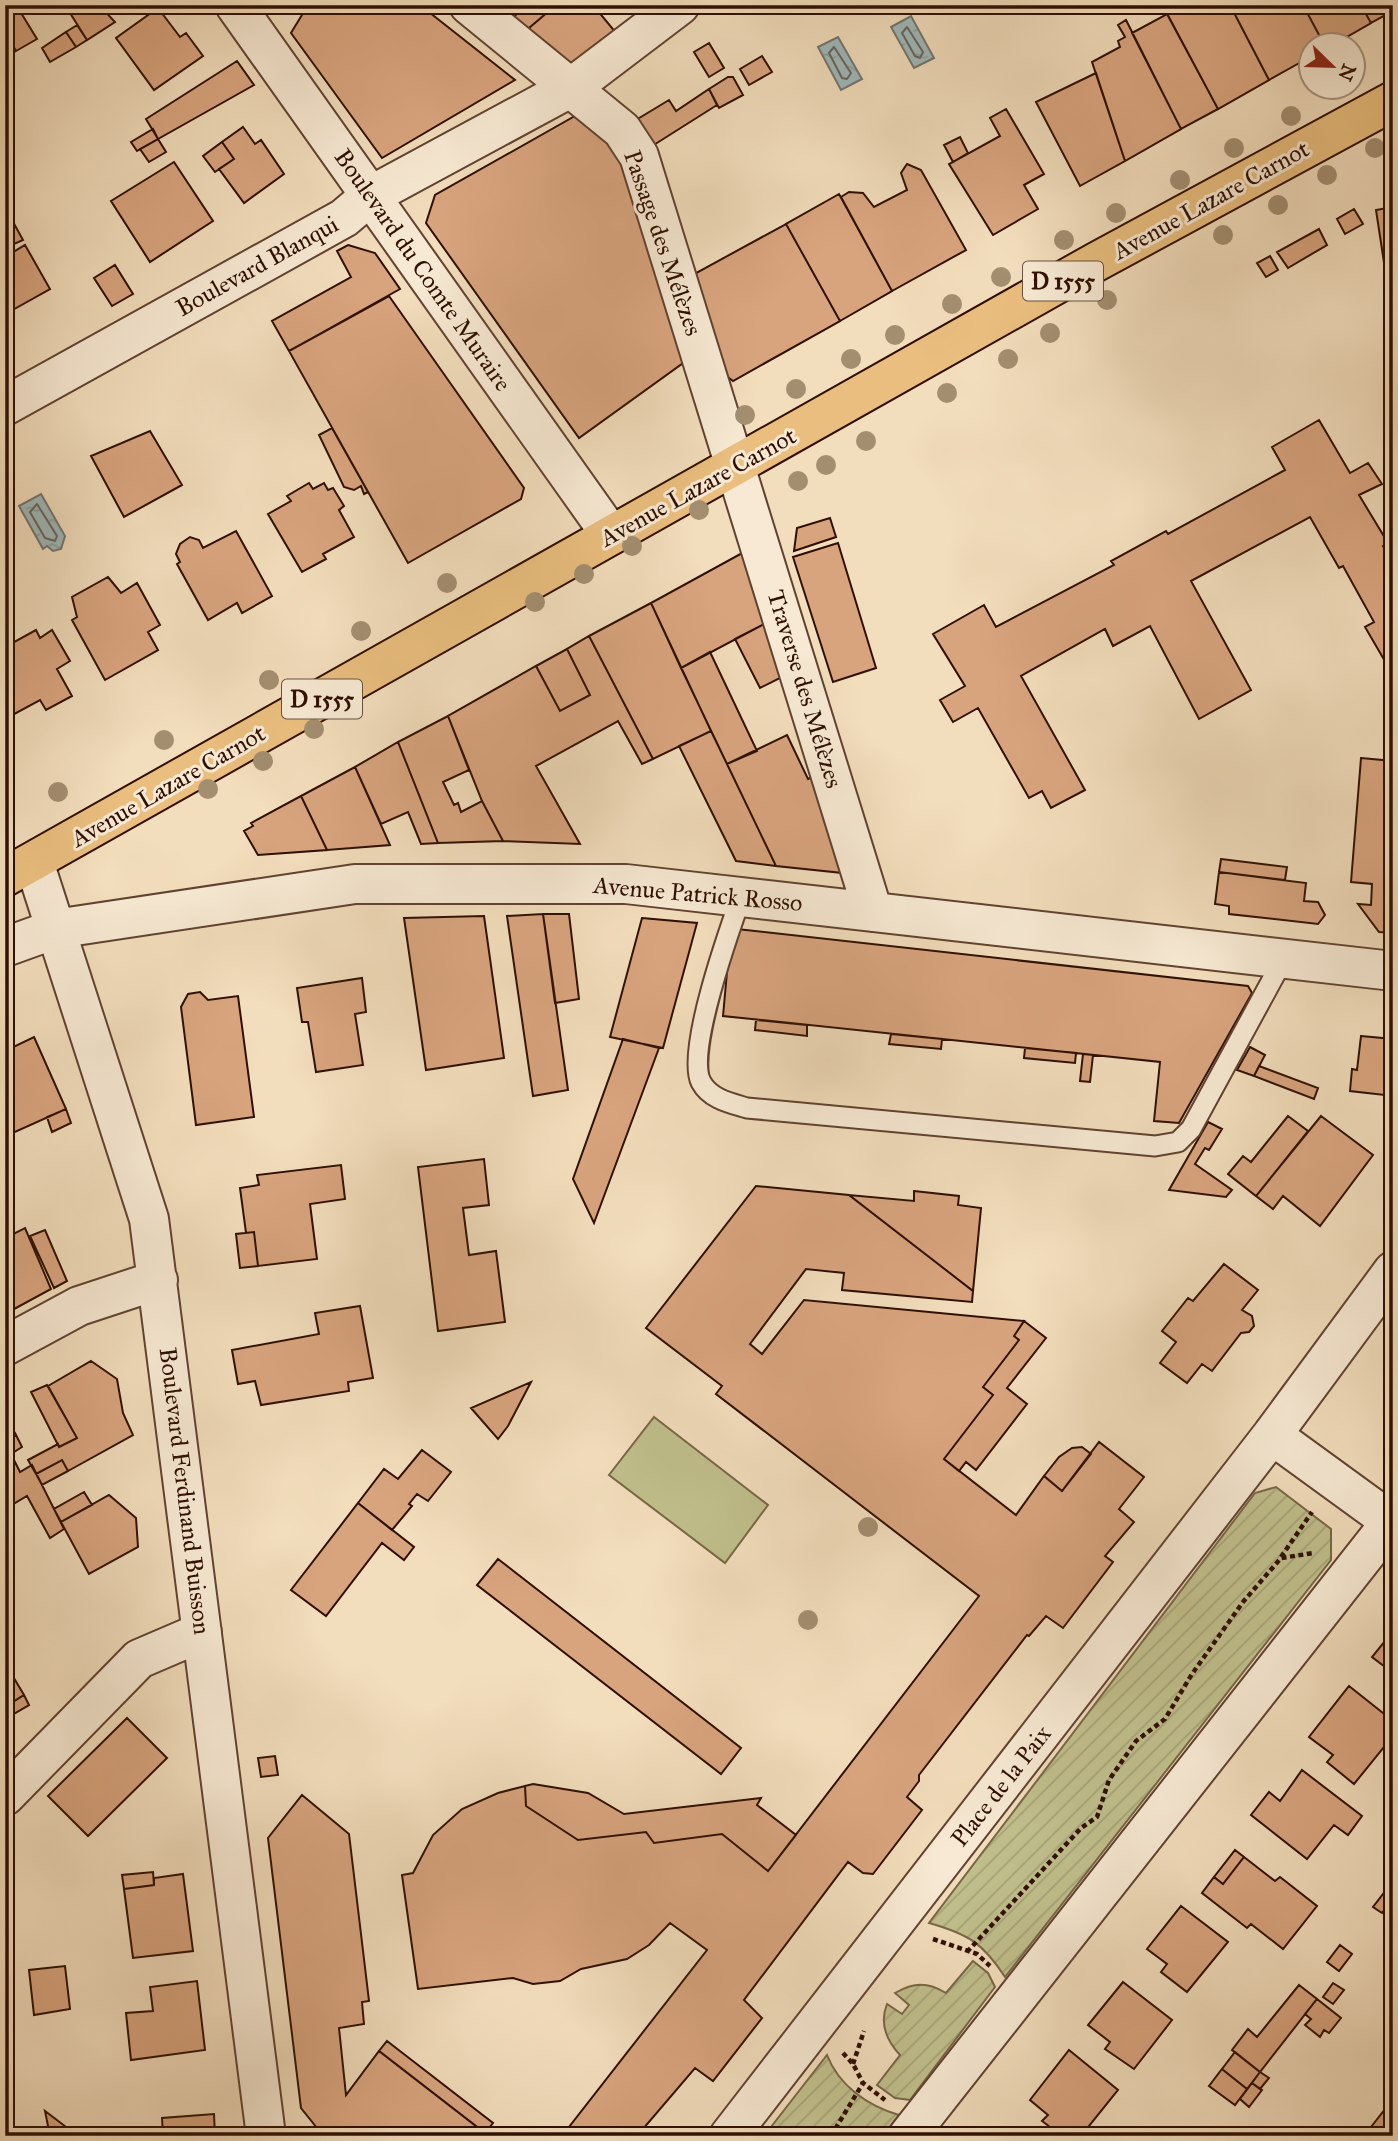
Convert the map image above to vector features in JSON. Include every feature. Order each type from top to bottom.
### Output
[{"type":"main road","name":"Avenue Lazare Carnot","points":[[20,870],[1096,262],[1393,101]]},
{"type":"street","name":"Boulevard du Comte Muraire","points":[[235,5],[611,535]]},
{"type":"street","name":"Passage des Mélèzes","points":[[468,5],[622,130],[639,156],[736,466]]},
{"type":"street","name":"Boulevard Blanqui","points":[[5,406],[344,218],[370,196],[572,87],[680,5]]},
{"type":"street","name":"Traverse des Mélèzes","points":[[736,466],[873,912]]},
{"type":"street","name":"Boulevard Ferdinand Buisson","points":[[20,870],[55,929],[149,1219],[266,2136]]},
{"type":"street","name":"Avenue Patrick Rosso","points":[[5,947],[55,929],[355,884],[626,884],[1393,971]]},
{"type":"street","name":"Place de la Paix","points":[[729,2136],[1272,1435],[1393,1271]]},
{"type":"street","points":[[5,1346],[79,1306],[158,1280]]},
{"type":"street","points":[[911,2131],[1392,1522],[1272,1435]]},
{"type":"street","points":[[5,1796],[139,1658],[202,1632]]},
{"type":"lane","points":[[741,897],[715,972],[699,1055],[700,1081],[715,1098],[747,1108],[1155,1146],[1178,1142],[1191,1129],[1284,958]]},
{"type":"path","points":[[967,1952],[1081,1828],[1097,1817],[1109,1780],[1136,1741],[1165,1719],[1236,1612],[1281,1558],[1319,1503]]},
{"type":"path","points":[[1281,1558],[1331,1551],[1363,1557]]},
{"type":"path","points":[[925,1932],[932,1939],[977,1954],[1004,1986],[1022,1991]]},
{"type":"path","points":[[838,2049],[853,2064],[863,2083],[889,2103],[906,2109],[911,2131]]},
{"type":"path","points":[[831,2136],[863,2083]]},
{"type":"shaded area","points":[[654,1417],[768,1505],[725,1563],[609,1475]]},
{"type":"shaded area","points":[[1276,1487],[1331,1529],[1331,1560],[1005,1977],[973,1941],[929,1923],[1255,1493]]},
{"type":"shaded area","points":[[973,1961],[988,1973],[995,1987],[910,2100],[895,2098],[877,2085],[900,2055],[891,2044],[884,2025],[887,2004],[902,2014],[909,2005],[895,1993],[915,1985],[927,1985],[946,1993]]},
{"type":"shaded area","points":[[827,2055],[839,2076],[856,2093],[876,2106],[899,2115],[883,2136],[764,2136]]},
{"type":"water","points":[[911,16],[934,58],[914,68],[891,27]]},
{"type":"water","points":[[838,37],[862,79],[841,90],[818,47]]},
{"type":"water","points":[[41,494],[65,536],[61,549],[53,551],[47,546],[43,549],[19,506]]},
{"type":"building","points":[[65,5],[99,5],[115,22],[87,40]]},
{"type":"building","points":[[308,5],[420,5],[515,80],[382,158],[291,33]]},
{"type":"building","points":[[525,5],[556,5],[522,34],[509,22]]},
{"type":"building","points":[[556,5],[593,5],[617,34],[565,68],[522,34]]},
{"type":"building","points":[[1230,5],[1269,80],[1218,109],[1163,6]]},
{"type":"building","points":[[1230,5],[1303,5],[1317,32],[1296,32],[1296,65],[1269,80]]},
{"type":"building","points":[[1303,5],[1361,5],[1371,23],[1355,32],[1317,32]]},
{"type":"building","points":[[1361,5],[1393,5],[1393,11],[1371,23]]},
{"type":"building","points":[[18,8],[37,39],[16,51],[5,32],[5,15]]},
{"type":"building","points":[[158,8],[180,37],[186,33],[203,56],[154,90],[116,38]]},
{"type":"building","points":[[1167,14],[1218,109],[1181,129],[1132,33]]},
{"type":"building","points":[[1126,20],[1181,129],[1125,161],[1092,62],[1120,47],[1118,41],[1125,37],[1118,25]]},
{"type":"building","points":[[77,25],[87,40],[76,47],[66,32]]},
{"type":"building","points":[[5,32],[16,51],[5,58]]},
{"type":"building","points":[[66,32],[76,47],[50,62],[42,48]]},
{"type":"building","points":[[709,43],[724,68],[709,77],[694,52]]},
{"type":"building","points":[[762,56],[772,72],[749,85],[740,69]]},
{"type":"building","points":[[237,61],[254,85],[158,139],[146,119]]},
{"type":"building","points":[[1096,73],[1125,161],[1080,186],[1036,102]]},
{"type":"building","points":[[728,77],[733,77],[743,95],[719,108],[709,89]]},
{"type":"building","points":[[709,89],[717,105],[649,148],[631,123],[669,100],[676,111]]},
{"type":"building","points":[[1006,109],[1044,174],[1024,185],[1038,209],[993,235],[949,164],[1000,136],[990,118]]},
{"type":"building","points":[[582,112],[638,178],[690,358],[579,438],[426,223],[435,195]]},
{"type":"building","points":[[243,127],[255,144],[261,140],[284,174],[244,203],[219,169],[234,159],[222,142]]},
{"type":"building","points":[[153,129],[158,139],[137,151],[131,142]]},
{"type":"building","points":[[960,137],[968,153],[953,162],[944,145]]},
{"type":"building","points":[[158,139],[166,152],[149,162],[140,149]]},
{"type":"building","points":[[222,142],[234,159],[215,172],[203,156]]},
{"type":"building","points":[[174,162],[213,221],[150,262],[111,201]]},
{"type":"building","points":[[907,164],[921,170],[966,250],[892,291],[841,197],[849,192],[863,193],[874,207],[907,190],[901,173]]},
{"type":"building","points":[[839,194],[892,291],[840,321],[786,224]]},
{"type":"building","points":[[1393,207],[1393,322],[1376,210]]},
{"type":"building","points":[[1354,209],[1363,224],[1345,234],[1337,219]]},
{"type":"building","points":[[12,220],[23,240],[14,244],[5,228],[5,224]]},
{"type":"building","points":[[786,224],[840,321],[733,381],[713,366],[687,278]]},
{"type":"building","points":[[1319,229],[1327,245],[1288,268],[1277,252]]},
{"type":"building","points":[[25,245],[50,289],[9,312],[5,305],[5,257]]},
{"type":"building","points":[[348,245],[375,253],[400,289],[289,351],[272,321],[351,277],[337,251]]},
{"type":"building","points":[[1270,256],[1278,270],[1266,277],[1257,263]]},
{"type":"building","points":[[115,265],[133,294],[112,306],[94,278]]},
{"type":"building","points":[[389,296],[524,488],[521,499],[408,563],[289,351]]},
{"type":"building","points":[[1319,420],[1350,473],[1368,463],[1382,484],[1359,495],[1388,543],[1383,546],[1393,564],[1393,675],[1365,627],[1374,622],[1343,566],[1339,568],[1310,517],[1191,581],[1251,690],[1199,719],[1150,626],[1113,646],[1105,629],[1021,676],[1085,790],[1051,808],[1042,791],[1029,798],[978,708],[953,722],[940,700],[965,686],[933,634],[984,605],[996,627],[1114,565],[1111,561],[1166,531],[1168,534],[1285,470],[1272,447]]},
{"type":"building","points":[[332,428],[368,492],[364,494],[361,486],[354,490],[344,487],[319,435]]},
{"type":"building","points":[[150,431],[182,485],[124,517],[91,456]]},
{"type":"building","points":[[309,483],[313,489],[324,483],[328,490],[333,488],[344,506],[339,510],[354,537],[323,554],[326,559],[302,572],[268,514],[291,501],[287,496]]},
{"type":"building","points":[[830,518],[836,537],[794,551],[797,528]]},
{"type":"building","points":[[236,531],[272,596],[242,613],[237,603],[208,620],[177,564],[180,562],[176,554],[180,544],[190,537],[199,540],[203,548]]},
{"type":"building","points":[[838,543],[876,668],[833,682],[793,557]]},
{"type":"building","points":[[744,552],[766,623],[681,668],[651,603]]},
{"type":"building","points":[[108,577],[121,593],[137,583],[160,625],[148,632],[158,650],[105,680],[72,620],[77,617],[72,597]]},
{"type":"building","points":[[651,603],[711,731],[653,759],[589,636]]},
{"type":"building","points":[[766,623],[782,677],[760,688],[735,639]]},
{"type":"building","points":[[36,630],[40,638],[52,630],[70,661],[57,669],[72,696],[46,710],[40,700],[5,719],[5,647]]},
{"type":"building","points":[[589,636],[653,759],[642,764],[618,721],[536,766],[580,844],[503,841],[482,801],[448,716],[536,666],[560,711],[590,695],[567,649]]},
{"type":"building","points":[[567,649],[590,695],[560,711],[536,666]]},
{"type":"building","points":[[710,652],[757,751],[727,764],[681,668]]},
{"type":"building","points":[[448,716],[469,770],[443,782],[454,805],[458,803],[461,812],[482,801],[503,841],[438,843],[398,742]]},
{"type":"building","points":[[711,731],[776,866],[736,861],[679,746]]},
{"type":"building","points":[[787,735],[808,779],[813,777],[843,873],[776,866],[727,764]]},
{"type":"building","points":[[398,742],[438,843],[421,844],[408,812],[381,824],[355,767]]},
{"type":"building","points":[[1361,758],[1393,761],[1393,933],[1379,932],[1358,904],[1371,905],[1372,884],[1351,882]]},
{"type":"building","points":[[355,767],[390,845],[327,850],[301,796]]},
{"type":"building","points":[[301,796],[327,850],[258,855],[244,831],[253,826],[251,823]]},
{"type":"building","points":[[1221,859],[1287,867],[1285,880],[1219,872]]},
{"type":"building","points":[[1219,872],[1306,883],[1304,901],[1318,902],[1325,915],[1318,924],[1229,914],[1229,906],[1215,904]]},
{"type":"building","points":[[543,914],[569,914],[579,999],[555,1003]]},
{"type":"building","points":[[543,914],[568,1090],[533,1096],[507,916]]},
{"type":"building","points":[[484,916],[504,1058],[426,1070],[404,918]]},
{"type":"building","points":[[642,918],[697,923],[663,1048],[610,1037]]},
{"type":"building","points":[[737,929],[1248,986],[1252,993],[1179,1123],[1154,1121],[1160,1062],[723,1016],[728,961]]},
{"type":"building","points":[[362,978],[366,1012],[355,1014],[363,1065],[316,1072],[308,1022],[302,1022],[297,988]]},
{"type":"building","points":[[200,992],[208,1000],[238,996],[254,1117],[196,1125],[181,1007],[188,994]]},
{"type":"building","points":[[756,1020],[807,1025],[807,1036],[755,1030]]},
{"type":"building","points":[[891,1034],[942,1039],[941,1049],[889,1044]]},
{"type":"building","points":[[1361,1036],[1393,1039],[1393,1096],[1350,1091],[1352,1069],[1357,1070]]},
{"type":"building","points":[[34,1037],[66,1109],[6,1136],[5,1059],[10,1057],[7,1050]]},
{"type":"building","points":[[623,1039],[659,1048],[594,1223],[573,1179]]},
{"type":"building","points":[[1250,1047],[1265,1055],[1254,1076],[1237,1070]]},
{"type":"building","points":[[1025,1048],[1076,1053],[1075,1063],[1024,1058]]},
{"type":"building","points":[[1083,1054],[1093,1055],[1090,1082],[1080,1081]]},
{"type":"building","points":[[1259,1066],[1318,1088],[1314,1099],[1254,1076]]},
{"type":"building","points":[[66,1109],[71,1123],[52,1132],[47,1117]]},
{"type":"building","points":[[1288,1116],[1308,1131],[1256,1196],[1228,1174],[1243,1156],[1251,1162]]},
{"type":"building","points":[[1321,1116],[1373,1155],[1320,1226],[1283,1196],[1273,1209],[1256,1196]]},
{"type":"building","points":[[1208,1122],[1222,1129],[1209,1150],[1205,1148],[1195,1164],[1232,1190],[1226,1197],[1169,1190]]},
{"type":"building","points":[[484,1159],[489,1205],[463,1208],[469,1255],[496,1251],[505,1322],[438,1331],[418,1167]]},
{"type":"building","points":[[341,1165],[345,1199],[310,1204],[317,1259],[258,1266],[254,1232],[246,1233],[240,1188],[259,1185],[257,1175]]},
{"type":"building","points":[[756,1186],[849,1195],[973,1291],[972,1302],[842,1290],[844,1273],[806,1269],[750,1344],[762,1354],[804,1300],[1024,1321],[1014,1336],[1019,1340],[983,1387],[993,1395],[944,1459],[1016,1515],[1044,1476],[1062,1491],[1099,1442],[1144,1477],[1119,1509],[1134,1522],[1105,1556],[1113,1562],[1063,1628],[1046,1616],[1029,1636],[1027,1635],[919,1775],[919,1781],[907,1797],[922,1810],[873,1874],[863,1873],[848,1862],[744,2000],[762,2018],[713,2081],[695,2068],[637,2136],[562,2136],[707,1950],[670,1923],[649,1945],[627,1959],[581,1969],[560,1981],[533,1984],[513,1978],[418,1989],[402,1875],[413,1873],[433,1835],[462,1809],[498,1793],[525,1786],[526,1806],[578,1840],[646,1832],[654,1843],[722,1834],[768,1871],[979,1596],[716,1394],[722,1386],[646,1328]]},
{"type":"building","points":[[914,1191],[959,1196],[958,1205],[981,1208],[973,1291],[849,1195],[914,1201]]},
{"type":"building","points":[[25,1228],[51,1289],[5,1314],[5,1238]]},
{"type":"building","points":[[45,1230],[67,1281],[54,1288],[30,1236]]},
{"type":"building","points":[[254,1232],[258,1266],[240,1268],[236,1234]]},
{"type":"building","points":[[1224,1264],[1258,1290],[1242,1310],[1252,1316],[1254,1326],[1249,1332],[1241,1333],[1212,1371],[1202,1364],[1187,1383],[1160,1363],[1176,1342],[1162,1331],[1188,1298],[1193,1301]]},
{"type":"building","points":[[360,1306],[373,1378],[348,1382],[349,1391],[261,1405],[255,1381],[238,1384],[232,1350],[319,1334],[315,1313]]},
{"type":"building","points":[[1024,1321],[1046,1338],[1007,1388],[1027,1404],[976,1470],[966,1462],[959,1471],[944,1459],[993,1395],[983,1387],[1019,1340],[1014,1336]]},
{"type":"building","points":[[91,1361],[117,1379],[123,1413],[133,1435],[68,1471],[62,1460],[36,1474],[28,1460],[58,1444],[59,1447],[77,1438],[48,1386]]},
{"type":"building","points":[[531,1382],[508,1426],[498,1439],[471,1408]]},
{"type":"building","points":[[47,1385],[77,1438],[59,1447],[31,1392]]},
{"type":"building","points":[[5,1415],[16,1435],[5,1442]]},
{"type":"building","points":[[16,1435],[22,1447],[11,1454],[20,1472],[32,1465],[64,1529],[50,1538],[27,1496],[5,1509],[5,1442]]},
{"type":"building","points":[[1082,1447],[1091,1454],[1062,1491],[1044,1476],[1059,1457],[1072,1448]]},
{"type":"building","points":[[422,1450],[451,1472],[428,1501],[417,1494],[409,1504],[412,1506],[392,1530],[358,1503],[384,1469],[398,1479]]},
{"type":"building","points":[[62,1460],[68,1471],[42,1485],[36,1474]]},
{"type":"building","points":[[84,1492],[92,1505],[61,1522],[54,1509]]},
{"type":"building","points":[[109,1495],[136,1518],[138,1547],[89,1574],[61,1522]]},
{"type":"building","points":[[358,1503],[414,1547],[404,1560],[382,1543],[326,1616],[291,1590]]},
{"type":"building","points":[[498,1559],[741,1748],[721,1774],[477,1585]]},
{"type":"building","points":[[1393,1631],[1393,1673],[1372,1657]]},
{"type":"building","points":[[5,1663],[24,1695],[5,1707]]},
{"type":"building","points":[[1349,1686],[1393,1721],[1393,1736],[1354,1784],[1327,1762],[1333,1755],[1309,1737]]},
{"type":"building","points":[[24,1695],[29,1705],[5,1719],[5,1707]]},
{"type":"building","points":[[127,1718],[167,1758],[88,1836],[48,1796]]},
{"type":"building","points":[[275,1756],[278,1775],[261,1777],[258,1758]]},
{"type":"building","points":[[1302,1770],[1362,1816],[1348,1835],[1334,1825],[1307,1859],[1251,1815],[1269,1792],[1280,1801]]},
{"type":"building","points":[[533,1784],[588,1793],[624,1814],[761,1798],[757,1805],[796,1835],[768,1871],[722,1834],[654,1843],[646,1832],[578,1840],[526,1806],[525,1786]]},
{"type":"building","points":[[302,1795],[349,1834],[369,2001],[362,2002],[364,2024],[339,2028],[346,2095],[379,2051],[485,2133],[483,2136],[319,2136],[321,2133],[301,2108],[268,1838]]},
{"type":"building","points":[[1235,1850],[1244,1857],[1223,1884],[1214,1877]]},
{"type":"building","points":[[1244,1857],[1275,1881],[1280,1877],[1317,1906],[1283,1949],[1251,1924],[1247,1928],[1202,1893],[1214,1877],[1223,1884]]},
{"type":"building","points":[[153,1872],[154,1885],[124,1889],[122,1875]]},
{"type":"building","points":[[183,1874],[193,1951],[133,1958],[124,1889],[154,1885],[154,1878]]},
{"type":"building","points":[[1393,1881],[1393,1900],[1382,1913],[1373,1907]]},
{"type":"building","points":[[1181,1906],[1228,1942],[1187,1992],[1161,1972],[1167,1964],[1147,1949]]},
{"type":"building","points":[[1340,1945],[1352,1954],[1339,1971],[1327,1962]]},
{"type":"building","points":[[65,1966],[70,2009],[34,2015],[29,1970]]},
{"type":"building","points":[[197,1981],[205,2050],[131,2060],[126,2013],[153,2011],[150,1987]]},
{"type":"building","points":[[1123,1982],[1172,2020],[1134,2069],[1105,2049],[1110,2042],[1088,2025]]},
{"type":"building","points":[[1333,1983],[1344,1990],[1333,2004],[1323,1997]]},
{"type":"building","points":[[1299,1985],[1317,1999],[1260,2072],[1232,2050],[1248,2029],[1257,2037]]},
{"type":"building","points":[[1317,1999],[1341,2018],[1329,2033],[1324,2030],[1320,2037],[1305,2025],[1311,2019],[1305,2014]]},
{"type":"building","points":[[387,2041],[493,2123],[485,2133],[379,2051]]},
{"type":"building","points":[[1069,2050],[1118,2090],[1081,2136],[1062,2136],[1042,2121],[1048,2115],[1030,2100]]},
{"type":"building","points":[[1235,2052],[1260,2072],[1247,2089],[1222,2069]]},
{"type":"building","points":[[1222,2069],[1247,2089],[1235,2105],[1209,2086]]},
{"type":"building","points":[[1260,2072],[1269,2078],[1260,2089],[1252,2083]]},
{"type":"building","points":[[1252,2083],[1262,2090],[1249,2107],[1240,2099]]},
{"type":"building","points":[[1393,2099],[1393,2136],[1364,2136]]},
{"type":"building","points":[[45,2111],[78,2136],[50,2136]]},
{"type":"building","points":[[214,2114],[215,2136],[163,2136],[162,2118]]}]
